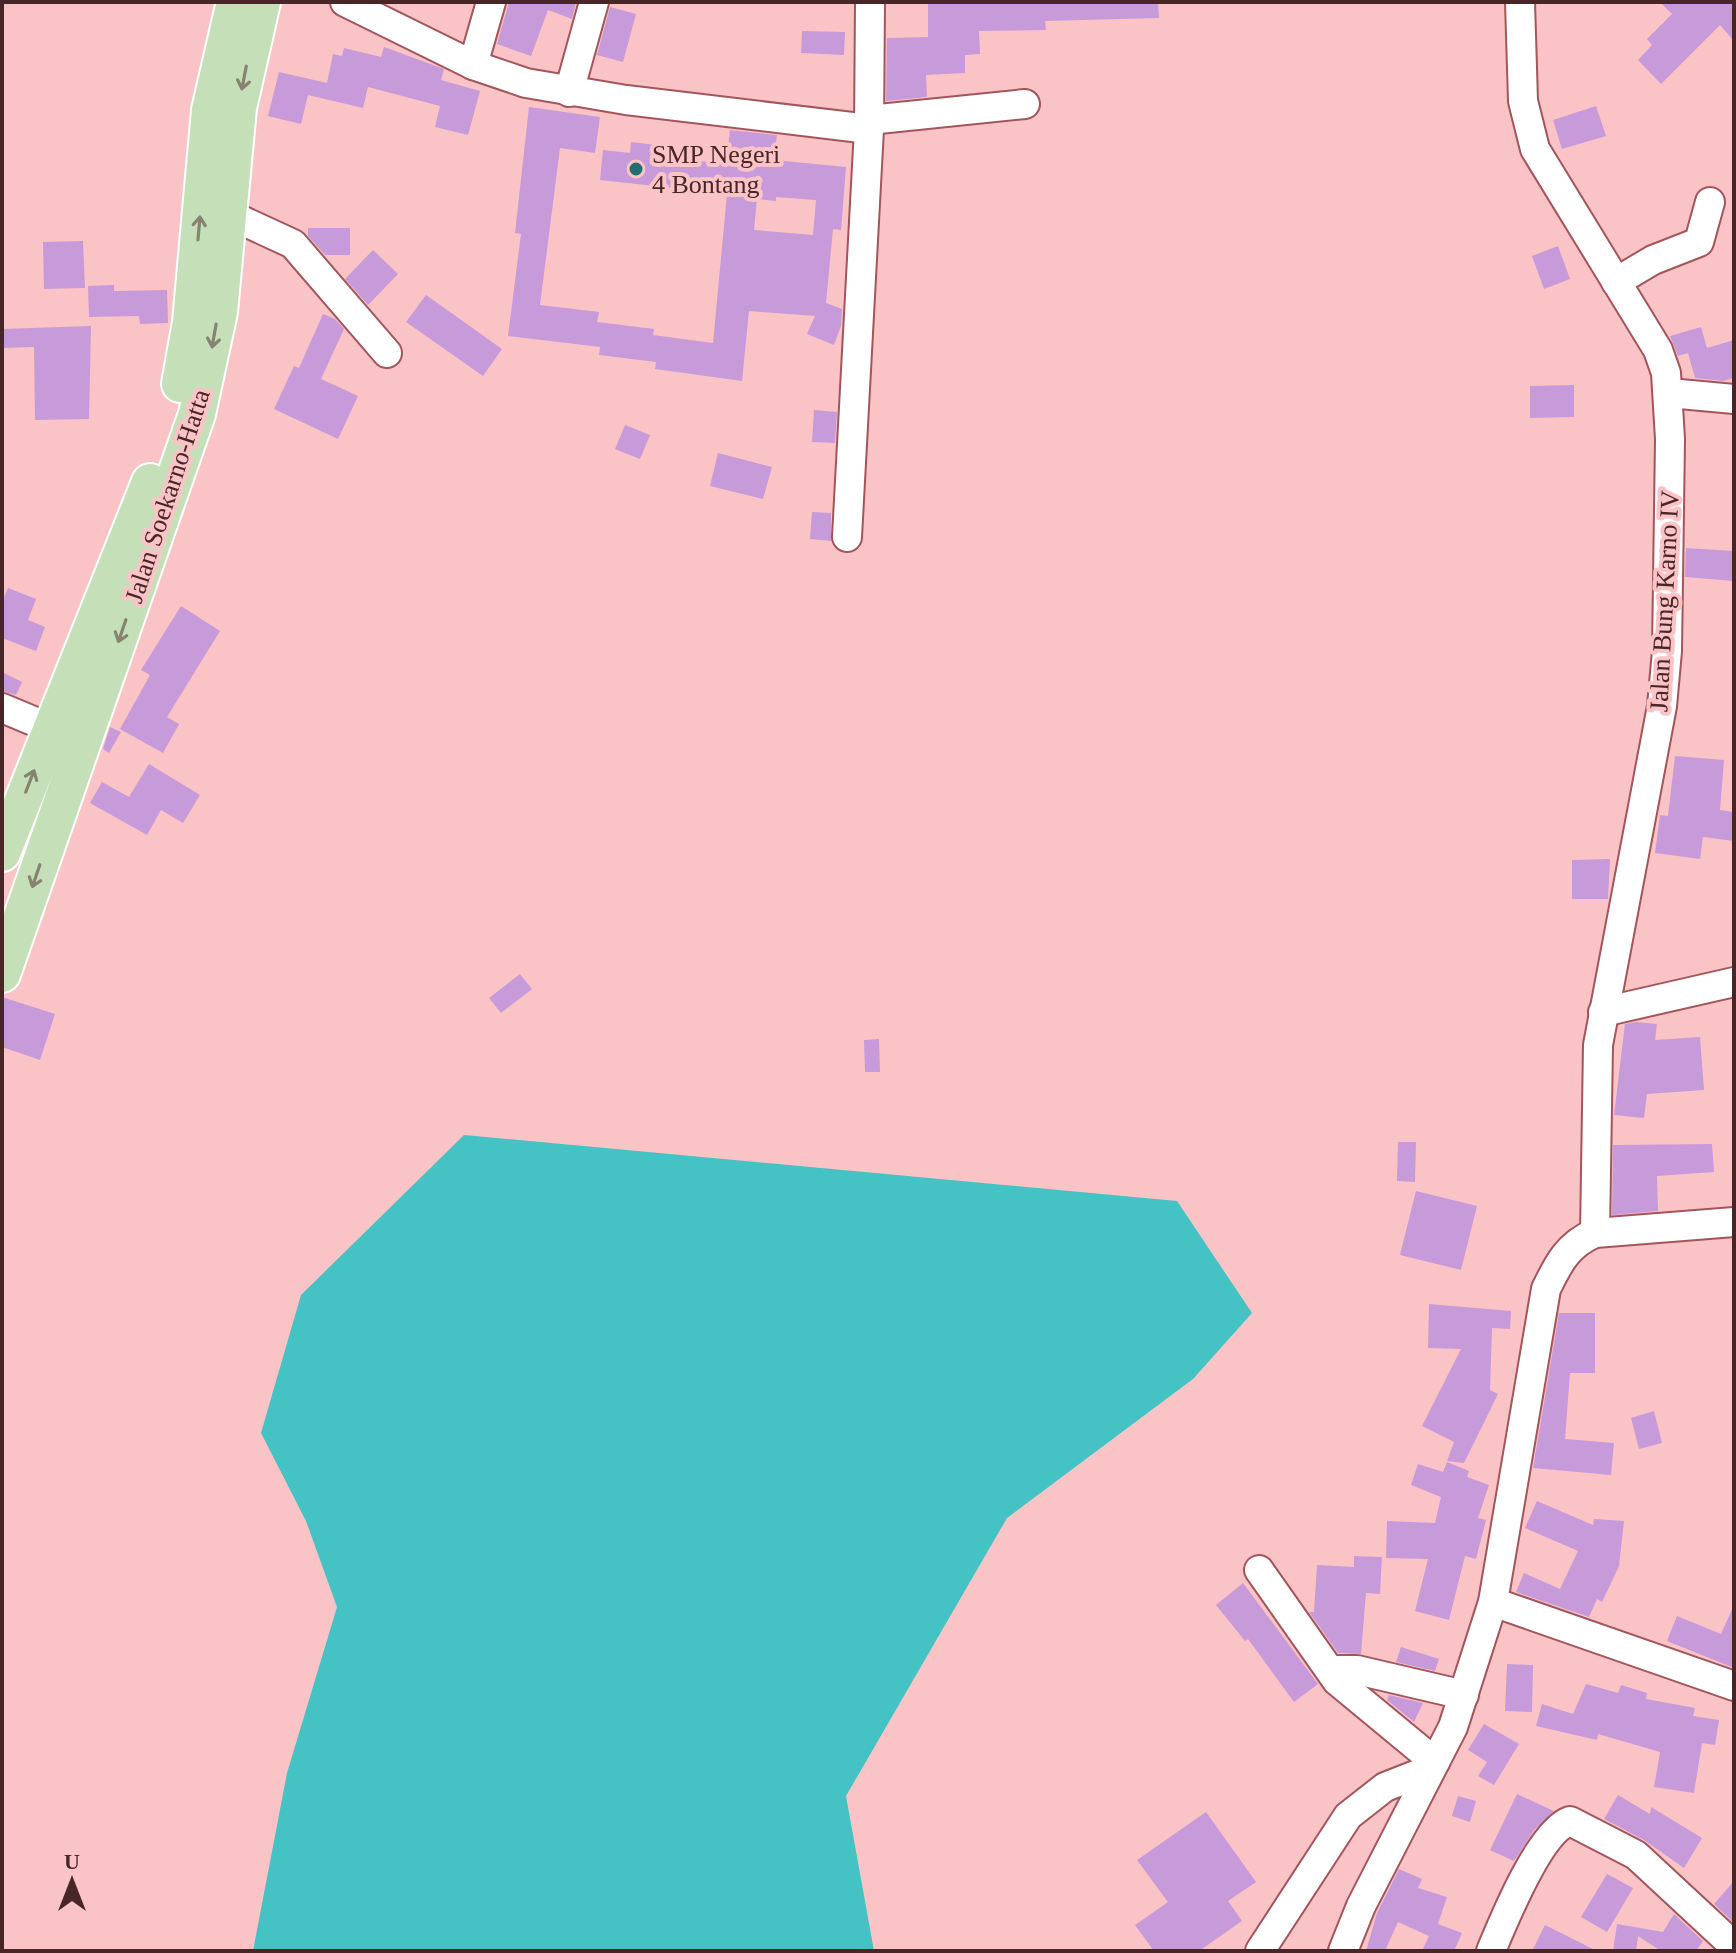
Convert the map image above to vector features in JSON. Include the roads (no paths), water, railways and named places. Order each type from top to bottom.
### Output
[{"type":"main road","name":"Jalan Soekarno-Hatta","points":[[2,974],[173,448],[189,336],[210,110],[235,2]]},
{"type":"main road","name":"Jalan Soekarno-Hatta","points":[[173,448],[197,414],[213,342],[238,108],[262,2]]},
{"type":"main road","name":"Jalan Soekarno-Hatta","points":[[2,853],[50,728],[157,497]]},
{"type":"street","points":[[345,2],[473,65],[526,83],[569,92],[869,124],[1025,104]]},
{"type":"street","points":[[473,65],[491,2]]},
{"type":"street","points":[[569,92],[594,2]]},
{"type":"street","points":[[847,537],[869,124],[870,2]]},
{"type":"street","name":"Jalan Bung Karno IV","points":[[1520,2],[1523,101],[1527,124],[1548,173],[1658,350],[1669,393],[1667,651],[1662,706],[1626,909],[1603,1012],[1596,1073],[1595,1233]]},
{"type":"street","points":[[1616,282],[1653,260],[1699,242],[1710,202]]},
{"type":"street","points":[[228,214],[293,244],[387,353]]},
{"type":"street","points":[[1669,393],[1734,399]]},
{"type":"street","points":[[2,708],[50,728]]},
{"type":"street","points":[[1603,1012],[1734,982]]},
{"type":"street","points":[[1343,1951],[1361,1906],[1453,1727],[1493,1602],[1546,1289],[1567,1250],[1595,1233],[1734,1222]]},
{"type":"street","points":[[1259,1570],[1348,1692],[1433,1765]]},
{"type":"street","points":[[1493,1602],[1734,1686]]},
{"type":"street","points":[[1330,1670],[1357,1670],[1464,1695]]},
{"type":"street","points":[[1260,1951],[1348,1816],[1385,1787],[1433,1765]]},
{"type":"street","points":[[1491,1951],[1521,1883],[1559,1826],[1570,1821],[1636,1855],[1734,1946]]},
{"type":"water","points":[[464,1135],[1177,1201],[1252,1313],[1193,1379],[1007,1518],[846,1796],[874,1951],[253,1951],[287,1773],[337,1607],[306,1521],[261,1433],[301,1295]]},
{"type":"place","name":"SMP Negeri 4 Bontang","points":[[636,169]]}]
